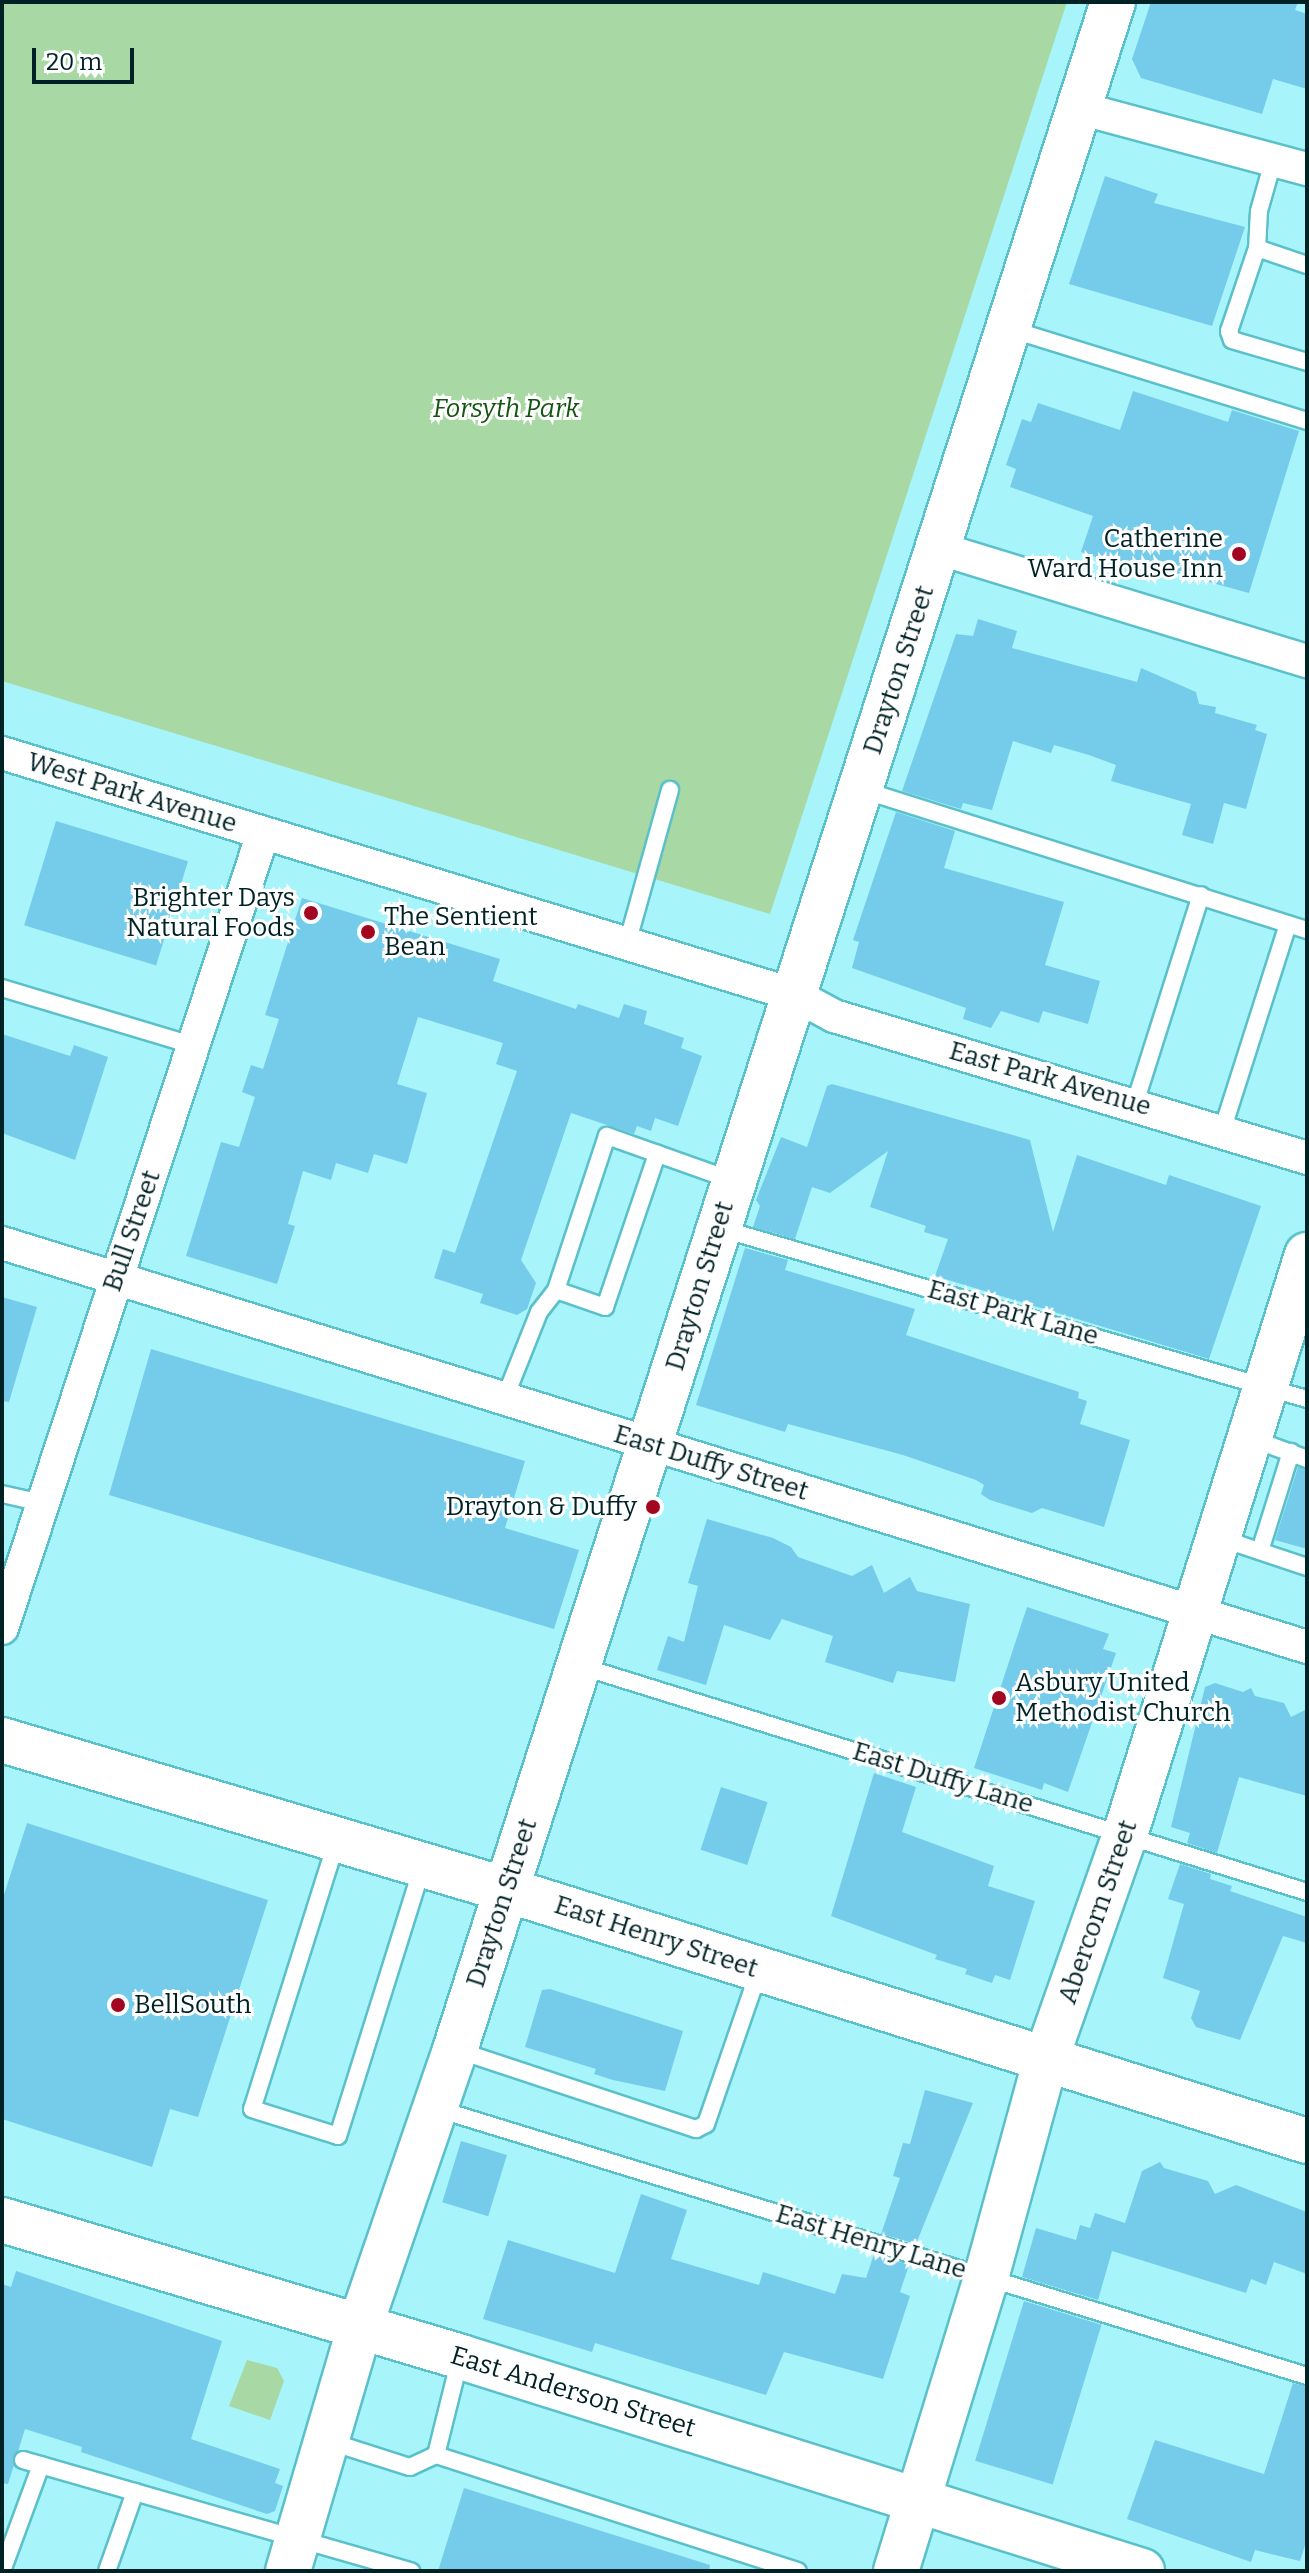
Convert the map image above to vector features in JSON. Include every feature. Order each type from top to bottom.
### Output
[{"type":"main road","name":"Drayton Street","points":[[294,2554],[360,2326],[507,1890],[1113,2]]},
{"type":"main road","name":"Abercorn Street","points":[[896,2571],[986,2278],[1046,2059],[1125,1835],[1307,1255]]},
{"type":"main road","name":"East Henry Street","points":[[2,1740],[507,1890],[1307,2141]]},
{"type":"main road","name":"East Anderson Street","points":[[2,2220],[461,2357],[1142,2571]]},
{"type":"street","points":[[1079,108],[1307,169]]},
{"type":"street","points":[[937,548],[1307,661]]},
{"type":"street","name":"West Park Avenue","points":[[2,753],[277,838]]},
{"type":"street","points":[[277,838],[627,944]]},
{"type":"street","name":"Bull Street","points":[[2,1628],[115,1278],[195,1046],[277,838]]},
{"type":"street","name":"East Park Avenue","points":[[627,944],[795,995],[834,1016],[1135,1103],[1307,1158]]},
{"type":"street","name":"East Duffy Street","points":[[2,1243],[1195,1612],[1306,1643]]},
{"type":"lane","points":[[1274,158],[1259,211],[1257,248],[1229,331],[1232,340],[1307,362]]},
{"type":"lane","points":[[1257,248],[1307,265]]},
{"type":"lane","points":[[1008,329],[1307,421]]},
{"type":"lane","points":[[861,789],[1307,930]]},
{"type":"lane","points":[[627,944],[670,790]]},
{"type":"lane","points":[[1135,1103],[1201,895]]},
{"type":"lane","points":[[1222,1131],[1288,924]]},
{"type":"lane","points":[[2,988],[195,1046]]},
{"type":"lane","points":[[504,1400],[539,1312],[556,1290],[607,1136],[734,1181]]},
{"type":"lane","points":[[556,1290],[605,1307],[657,1154]]},
{"type":"lane","name":"East Park Lane","points":[[718,1227],[1307,1399]]},
{"type":"lane","points":[[1250,1438],[1299,1456],[1260,1551]]},
{"type":"lane","points":[[2,1494],[42,1503]]},
{"type":"lane","points":[[1219,1538],[1307,1567]]},
{"type":"lane","name":"East Duffy Lane","points":[[578,1665],[1307,1892]]},
{"type":"lane","points":[[338,1839],[252,2109],[338,2136],[423,1865]]},
{"type":"lane","points":[[455,2050],[696,2129],[706,2124],[760,1970]]},
{"type":"lane","name":"East Henry Lane","points":[[436,2108],[1307,2376]]},
{"type":"lane","points":[[436,2455],[461,2357]]},
{"type":"lane","points":[[326,2441],[410,2467],[436,2455],[798,2571]]},
{"type":"lane","points":[[23,2460],[135,2492],[294,2554],[411,2571]]},
{"type":"lane","points":[[2,2571],[41,2465]]},
{"type":"lane","points":[[107,2571],[135,2492]]},
{"type":"green space","name":"Forsyth Park","points":[[2,2],[1067,2],[770,914],[2,681]]},
{"type":"green space","points":[[247,2360],[277,2368],[284,2381],[270,2420],[229,2406]]},
{"type":"building","points":[[1151,2],[1298,2],[1295,10],[1307,14],[1307,89],[1273,79],[1262,114],[1141,78],[1132,59]]},
{"type":"building","points":[[1105,176],[1158,194],[1154,203],[1245,227],[1212,326],[1069,284]]},
{"type":"building","points":[[1133,391],[1228,422],[1232,410],[1299,431],[1249,593],[1154,567],[1151,576],[1081,552],[1093,516],[1010,487],[1016,469],[1006,465],[1022,419],[1031,422],[1038,403],[1120,430]]},
{"type":"building","points":[[978,619],[1017,631],[1012,648],[1137,682],[1141,668],[1196,692],[1199,704],[1216,707],[1215,713],[1257,725],[1255,730],[1267,734],[1246,809],[1224,803],[1213,844],[1182,835],[1191,804],[1111,781],[1116,765],[1089,755],[1054,745],[1051,753],[1013,741],[992,810],[963,803],[961,809],[902,791],[956,634],[973,636]]},
{"type":"building","points":[[896,812],[955,831],[944,868],[1064,902],[1045,965],[1100,981],[1088,1024],[1043,1011],[1039,1023],[1001,1011],[991,1028],[963,1019],[966,1008],[852,968],[859,942],[853,940]]},
{"type":"building","points":[[56,821],[188,861],[156,966],[24,925]]},
{"type":"building","points":[[302,898],[500,959],[493,981],[576,1009],[578,1004],[619,1018],[624,1004],[647,1011],[644,1024],[684,1038],[681,1048],[702,1056],[678,1126],[655,1118],[651,1131],[637,1126],[634,1134],[571,1113],[521,1260],[536,1283],[527,1309],[517,1315],[480,1303],[483,1294],[434,1278],[443,1249],[455,1253],[517,1071],[496,1064],[503,1043],[418,1017],[397,1084],[427,1093],[407,1164],[374,1154],[368,1173],[336,1163],[331,1180],[303,1171],[288,1224],[295,1226],[277,1284],[186,1256],[221,1142],[239,1147],[255,1097],[242,1092],[251,1065],[263,1069],[279,1019],[265,1015]]},
{"type":"building","points":[[2,1034],[70,1056],[74,1045],[108,1057],[75,1160],[2,1133]]},
{"type":"building","points":[[832,1084],[1030,1140],[1053,1232],[1077,1155],[1166,1185],[1169,1175],[1261,1206],[1209,1359],[935,1276],[948,1239],[924,1232],[926,1226],[870,1207],[888,1151],[830,1193],[812,1187],[795,1239],[753,1227],[760,1206],[756,1200],[781,1137],[807,1147],[827,1086]]},
{"type":"building","points":[[745,1248],[788,1260],[785,1270],[915,1309],[906,1335],[1079,1392],[1078,1398],[1087,1401],[1080,1424],[1130,1440],[1104,1527],[1042,1508],[1032,1513],[990,1500],[981,1494],[984,1485],[976,1480],[903,1455],[788,1424],[785,1432],[696,1405]]},
{"type":"building","points":[[2,1297],[37,1307],[9,1402],[2,1401]]},
{"type":"building","points":[[151,1349],[525,1461],[505,1528],[579,1550],[554,1629],[109,1495]]},
{"type":"building","points":[[1298,1467],[1307,1470],[1307,1549],[1275,1540]]},
{"type":"building","points":[[707,1519],[773,1538],[791,1547],[798,1557],[852,1576],[872,1565],[884,1593],[910,1577],[917,1591],[970,1604],[955,1682],[897,1671],[893,1683],[825,1662],[833,1636],[782,1619],[770,1640],[724,1625],[706,1685],[657,1670],[668,1636],[684,1642],[698,1586],[688,1583]]},
{"type":"building","points":[[1027,1607],[1109,1634],[1103,1649],[1116,1653],[1068,1792],[1044,1783],[1042,1790],[974,1768]]},
{"type":"building","points":[[1215,1683],[1243,1692],[1251,1688],[1255,1696],[1284,1703],[1291,1717],[1307,1709],[1307,1796],[1239,1777],[1217,1853],[1187,1843],[1190,1833],[1171,1827],[1205,1687]]},
{"type":"building","points":[[874,1773],[916,1787],[902,1832],[994,1866],[988,1886],[1035,1901],[1010,1980],[995,1975],[992,1983],[965,1974],[967,1969],[935,1959],[937,1955],[831,1916]]},
{"type":"building","points":[[721,1787],[768,1802],[747,1865],[701,1850]]},
{"type":"building","name":"BellSouth","points":[[27,1823],[268,1900],[198,2117],[170,2109],[152,2167],[2,2119],[2,1901]]},
{"type":"building","points":[[1180,1864],[1211,1874],[1210,1879],[1232,1886],[1230,1891],[1307,1917],[1307,1943],[1283,1936],[1240,2040],[1196,2027],[1191,2018],[1200,1991],[1163,1978],[1184,1904],[1168,1899]]},
{"type":"building","points":[[550,1989],[683,2031],[665,2091],[613,2080],[594,2074],[596,2069],[525,2047],[542,1990]]},
{"type":"building","points":[[925,2090],[973,2103],[916,2244],[881,2234],[900,2178],[893,2176],[903,2143],[910,2144]]},
{"type":"building","points":[[461,2141],[507,2155],[488,2216],[442,2202]]},
{"type":"building","points":[[1160,2162],[1164,2168],[1208,2181],[1215,2194],[1236,2185],[1307,2212],[1307,2274],[1274,2262],[1266,2285],[1251,2279],[1246,2293],[1112,2251],[1098,2300],[1022,2277],[1036,2228],[1076,2240],[1080,2225],[1090,2228],[1095,2213],[1125,2223],[1142,2171]]},
{"type":"building","points":[[641,2194],[687,2210],[671,2259],[759,2285],[763,2272],[835,2294],[842,2274],[866,2278],[874,2254],[909,2265],[900,2292],[910,2296],[883,2379],[784,2352],[766,2395],[595,2343],[592,2352],[483,2319],[508,2240],[615,2273]]},
{"type":"building","points":[[16,2271],[222,2341],[191,2439],[280,2469],[275,2483],[283,2486],[275,2511],[267,2514],[81,2452],[82,2447],[25,2429],[8,2484],[2,2483],[2,2284],[11,2287]]},
{"type":"building","points":[[1024,2301],[1101,2325],[1053,2484],[975,2461]]},
{"type":"building","points":[[1293,2383],[1307,2387],[1307,2539],[1300,2561],[1255,2550],[1251,2562],[1127,2519],[1155,2440],[1264,2474]]},
{"type":"building","points":[[464,2488],[710,2565],[709,2571],[438,2571]]},
{"type":"place","name":"Catherine Ward House Inn","points":[[1239,554]]},
{"type":"place","name":"Brighter Days Natural Foods","points":[[311,913]]},
{"type":"place","name":"The Sentient Bean","points":[[368,932]]},
{"type":"place","name":"Drayton & Duffy","points":[[653,1507]]},
{"type":"place","name":"Asbury United Methodist Church","points":[[999,1698]]},
{"type":"place","name":"BellSouth","points":[[118,2005]]}]
